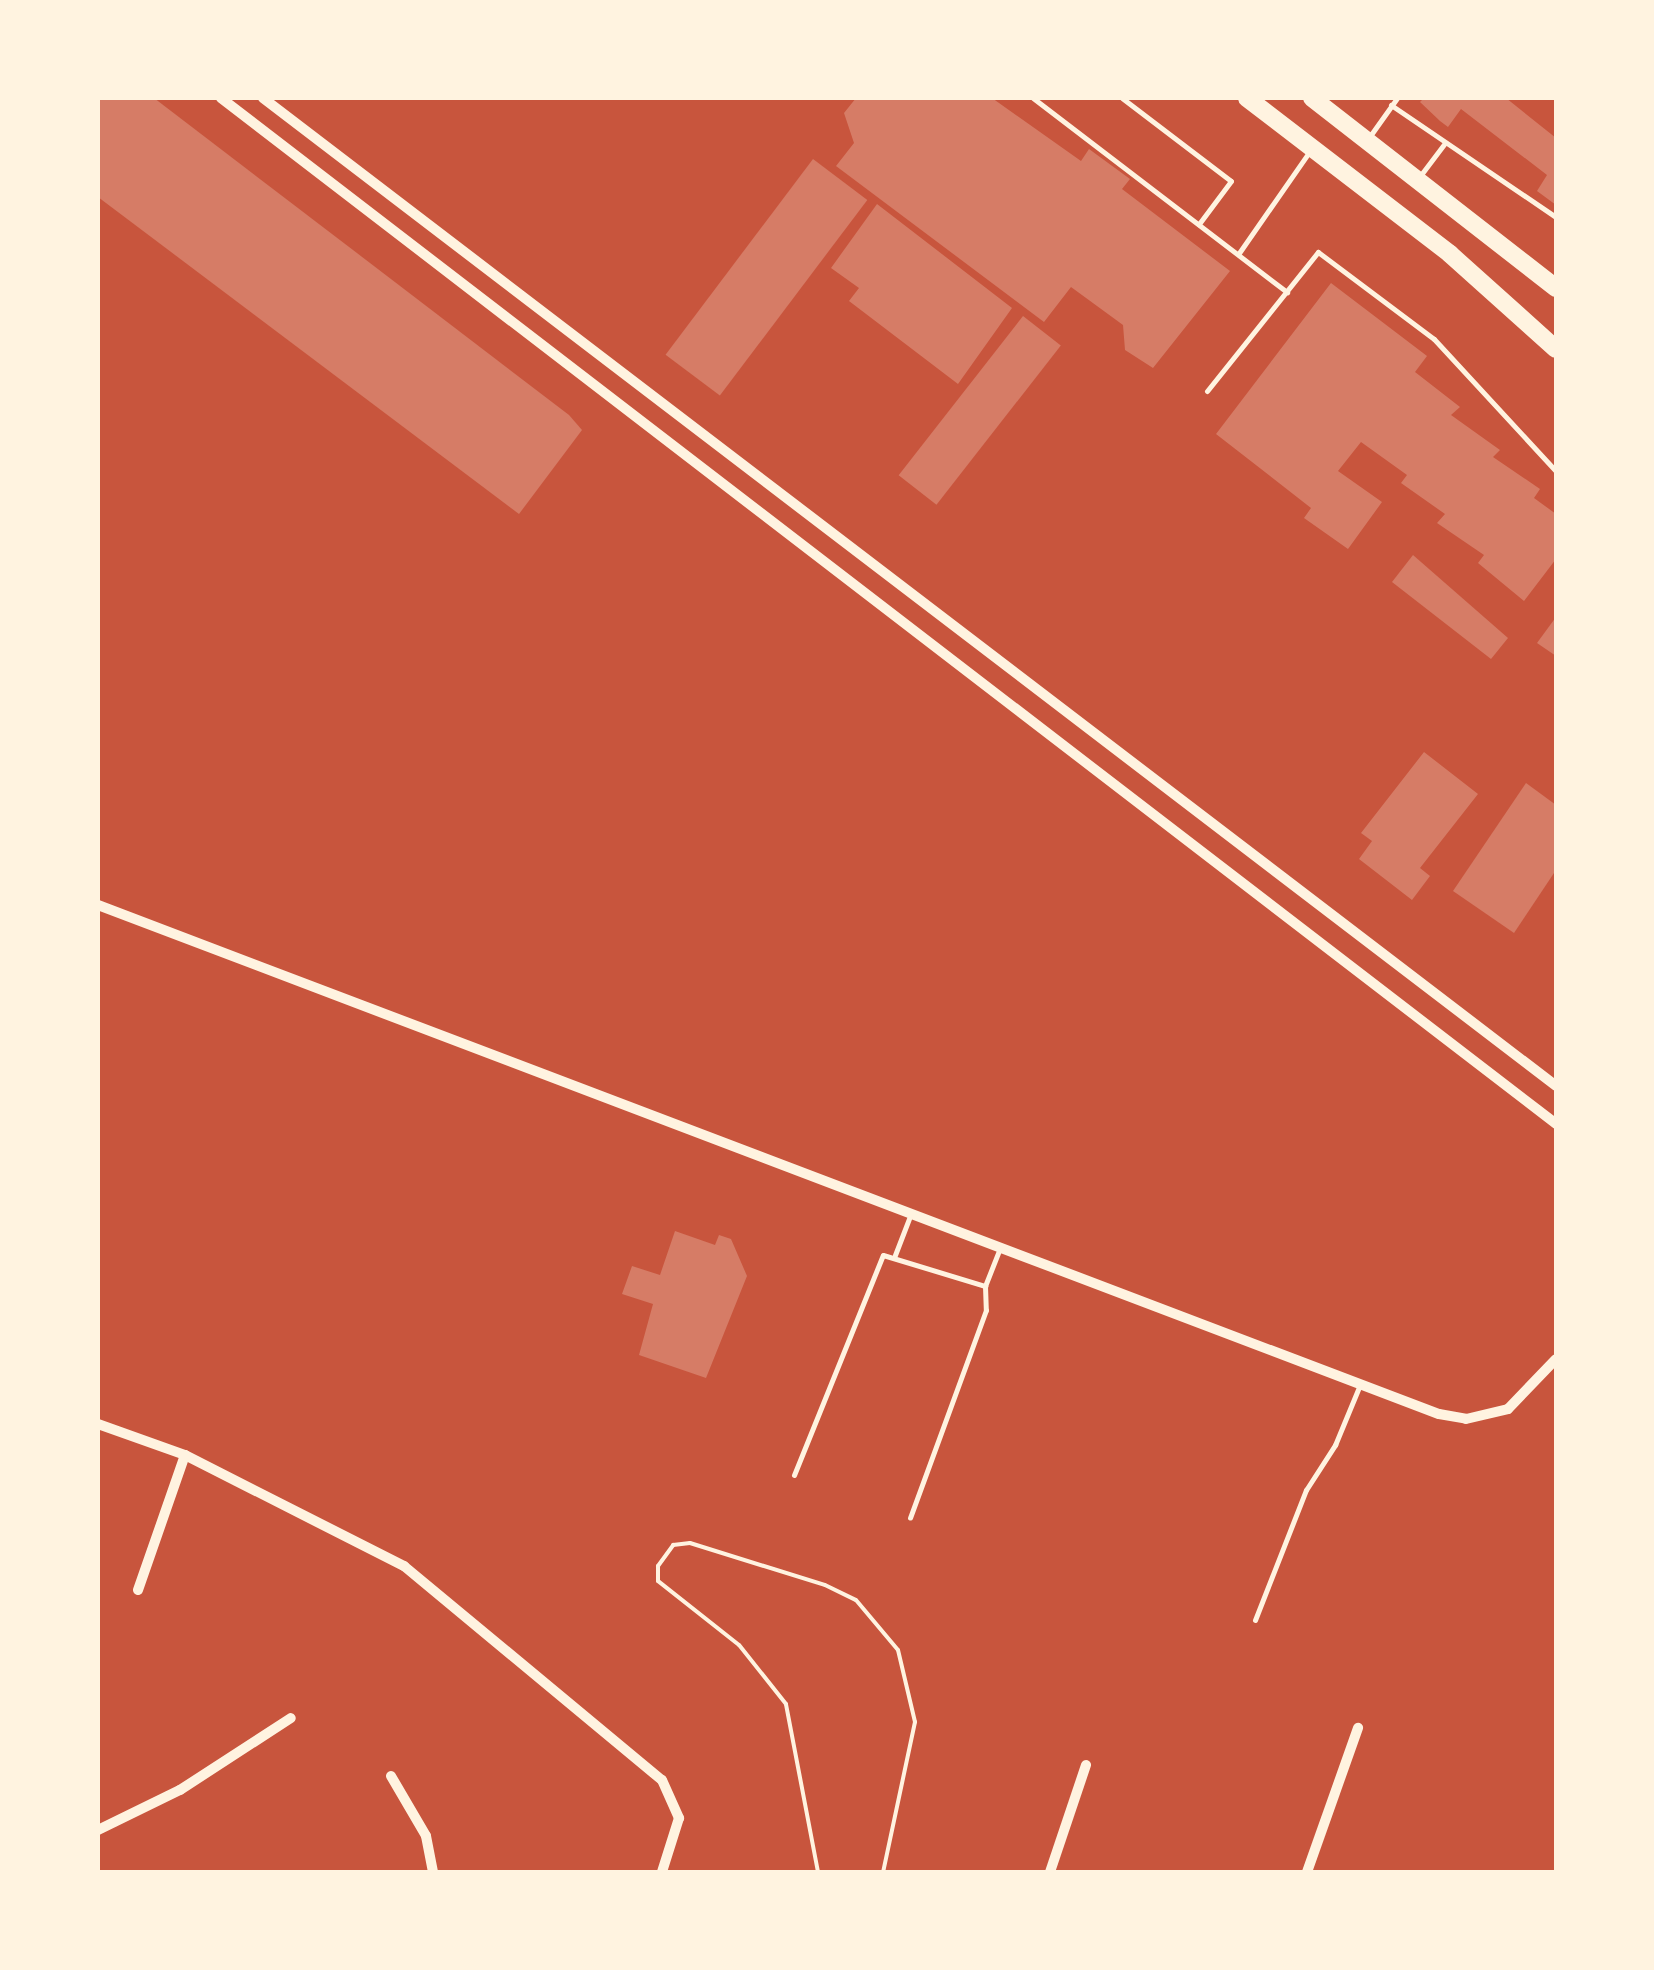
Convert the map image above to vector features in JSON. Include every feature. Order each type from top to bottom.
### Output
[{"type":"main road","points":[[1246,98],[1450,254],[1556,349]]},
{"type":"main road","points":[[1312,98],[1556,288]]},
{"type":"street","points":[[221,98],[1556,1124]]},
{"type":"street","points":[[263,98],[1556,1086]]},
{"type":"street","points":[[98,905],[1453,1418],[1481,1417],[1518,1402],[1556,1359]]},
{"type":"street","points":[[98,1424],[185,1455],[404,1566],[662,1780],[679,1818],[662,1872]]},
{"type":"street","points":[[138,1590],[185,1455]]},
{"type":"street","points":[[98,1830],[180,1790],[291,1718]]},
{"type":"street","points":[[1307,1872],[1358,1728]]},
{"type":"street","points":[[1050,1872],[1086,1765]]},
{"type":"street","points":[[390,1776],[426,1836],[433,1872]]},
{"type":"lane","points":[[1032,98],[1287,292]]},
{"type":"lane","points":[[1122,98],[1232,181],[1199,224]]},
{"type":"lane","points":[[1368,140],[1396,98]]},
{"type":"lane","points":[[1391,105],[1445,143],[1460,146],[1556,217]]},
{"type":"lane","points":[[1418,179],[1445,143]]},
{"type":"lane","points":[[1238,254],[1312,149]]},
{"type":"lane","points":[[1207,390],[1318,252],[1434,339],[1556,471]]},
{"type":"lane","points":[[895,1255],[910,1214]]},
{"type":"lane","points":[[910,1518],[986,1310],[985,1286],[1000,1248]]},
{"type":"lane","points":[[794,1475],[879,1259],[895,1255],[985,1286]]},
{"type":"lane","points":[[1255,1620],[1306,1490],[1336,1445],[1360,1384]]},
{"type":"path","points":[[818,1872],[786,1704],[738,1645],[658,1582],[658,1566],[674,1545],[690,1543],[825,1585],[856,1600],[898,1650],[914,1722],[883,1872]]},
{"type":"building","points":[[98,98],[154,98],[569,415],[582,430],[519,514],[98,197]]},
{"type":"building","points":[[856,98],[992,98],[1081,161],[1089,149],[1130,179],[1122,189],[1230,271],[1153,368],[1125,350],[1123,325],[1071,287],[1044,322],[836,166],[854,143],[844,113]]},
{"type":"building","points":[[1424,98],[1506,98],[1556,138],[1556,205],[1537,191],[1547,175],[1461,109],[1448,127],[1420,102]]},
{"type":"building","points":[[813,159],[867,200],[720,396],[666,355]]},
{"type":"building","points":[[877,204],[1012,308],[958,384],[849,301],[859,288],[831,268]]},
{"type":"building","points":[[1331,283],[1427,356],[1415,372],[1460,407],[1451,415],[1500,450],[1493,457],[1540,489],[1534,498],[1556,514],[1556,559],[1524,601],[1478,563],[1484,555],[1437,523],[1445,514],[1401,483],[1407,475],[1361,442],[1338,471],[1382,502],[1348,549],[1304,518],[1311,508],[1216,434]]},
{"type":"building","points":[[1023,316],[1061,346],[936,505],[899,475]]},
{"type":"building","points":[[1413,555],[1508,638],[1491,659],[1392,582]]},
{"type":"building","points":[[1556,617],[1556,656],[1537,643]]},
{"type":"building","points":[[1424,752],[1478,794],[1420,868],[1430,876],[1412,900],[1359,859],[1372,841],[1361,833]]},
{"type":"building","points":[[1526,783],[1556,805],[1556,870],[1514,933],[1453,891]]},
{"type":"building","points":[[675,1231],[715,1245],[719,1235],[731,1239],[747,1276],[706,1378],[639,1355],[653,1304],[622,1294],[632,1266],[660,1275]]}]
